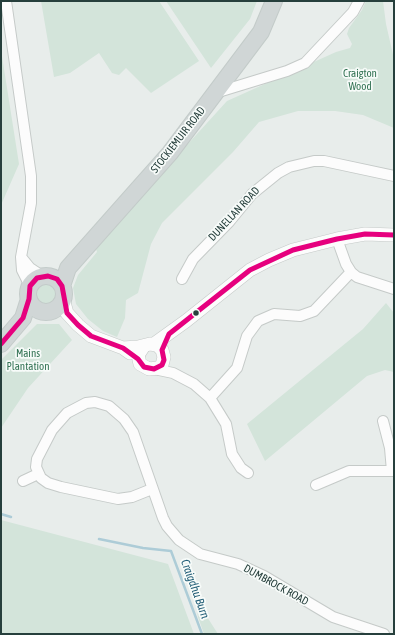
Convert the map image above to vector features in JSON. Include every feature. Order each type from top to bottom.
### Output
[{"type":"main road","name":"STOCKIEMUIR ROAD","points":[[58,304],[68,268],[170,152],[261,32],[274,1]]},
{"type":"main road","name":"STOCKIEMUIR ROAD","points":[[45,276],[68,268]]},
{"type":"main road","points":[[1,344],[23,318],[33,281],[45,276],[56,279],[58,304]]},
{"type":"main road","points":[[29,293],[33,306],[58,304]]},
{"type":"main road","points":[[23,318],[58,304]]},
{"type":"street","points":[[6,1],[31,176],[31,203],[21,256],[22,270],[29,293]]},
{"type":"street","points":[[214,94],[287,71],[305,63],[354,12],[359,1]]},
{"type":"street","name":"DUNELLAN ROAD","points":[[182,279],[193,259],[229,222],[246,200],[264,183],[289,167],[314,161],[324,161],[394,176]]},
{"type":"street","points":[[138,359],[139,351],[156,350],[169,334],[250,270],[269,260],[293,250],[337,239],[365,234],[394,235]]},
{"type":"street","points":[[337,239],[346,264],[351,272],[357,277],[394,289]]},
{"type":"street","points":[[21,256],[30,268],[45,276]]},
{"type":"street","points":[[210,398],[237,368],[247,336],[258,321],[274,314],[300,316],[314,311],[351,272]]},
{"type":"street","points":[[58,304],[91,336],[123,348],[138,359],[144,367],[173,373],[194,384],[210,398],[226,424],[237,452],[241,468],[248,473]]},
{"type":"street","points":[[123,348],[156,350]]},
{"type":"street","points":[[154,370],[162,365],[156,350]]},
{"type":"street","points":[[156,350],[173,373]]},
{"type":"street","name":"DUMBROCK ROAD","points":[[38,474],[36,467],[37,459],[44,443],[60,420],[74,408],[95,402],[109,406],[130,426],[152,489],[167,526],[178,540],[192,550],[246,567],[333,617],[384,634]]},
{"type":"street","points":[[316,485],[350,471],[393,471],[390,448],[383,421]]},
{"type":"street","points":[[23,481],[38,474],[48,483],[110,498],[132,497],[152,489]]},
{"type":"green space","points":[[41,1],[159,1],[199,61],[151,93],[126,68],[119,75],[112,73],[99,53],[70,73],[54,77]]},
{"type":"green space","points":[[166,1],[257,1],[250,19],[211,68]]},
{"type":"green space","name":"Craigton Wood","points":[[366,1],[383,1],[386,24],[394,59],[394,128],[363,115],[335,111],[298,111],[259,122],[233,152],[162,223],[151,244],[138,293],[126,300],[125,318],[117,337],[103,331],[88,319],[76,304],[73,288],[78,275],[97,252],[95,246],[227,101],[336,52],[350,48],[352,44],[347,34],[349,28],[362,10]]},
{"type":"green space","points":[[1,50],[19,164],[1,205]]},
{"type":"green space","points":[[42,284],[50,284],[56,290],[56,298],[50,304],[42,304],[36,298],[36,290]]},
{"type":"green space","points":[[386,303],[394,313],[394,372],[385,370],[367,376],[265,461],[247,424],[363,329]]},
{"type":"green space","name":"Mains Plantation","points":[[37,324],[59,324],[72,340],[28,388],[1,428],[1,360]]},
{"type":"green space","points":[[1,520],[168,564],[194,634],[1,634]]},
{"type":"green space","points":[[195,598],[218,634],[204,634],[198,617]]},
{"type":"waterway","points":[[1,514],[11,517]]},
{"type":"waterway","name":"Craigdhu Burn","points":[[99,539],[143,548],[171,551],[202,634]]},
{"type":"transit line","points":[[1,344],[23,318],[29,299],[30,286],[37,278],[48,276],[57,279],[62,286],[67,313],[78,325],[91,336],[123,348],[138,359],[144,367],[154,369],[162,365],[164,360],[162,350],[169,334],[250,270],[293,250],[337,239],[365,234],[394,235]]}]
